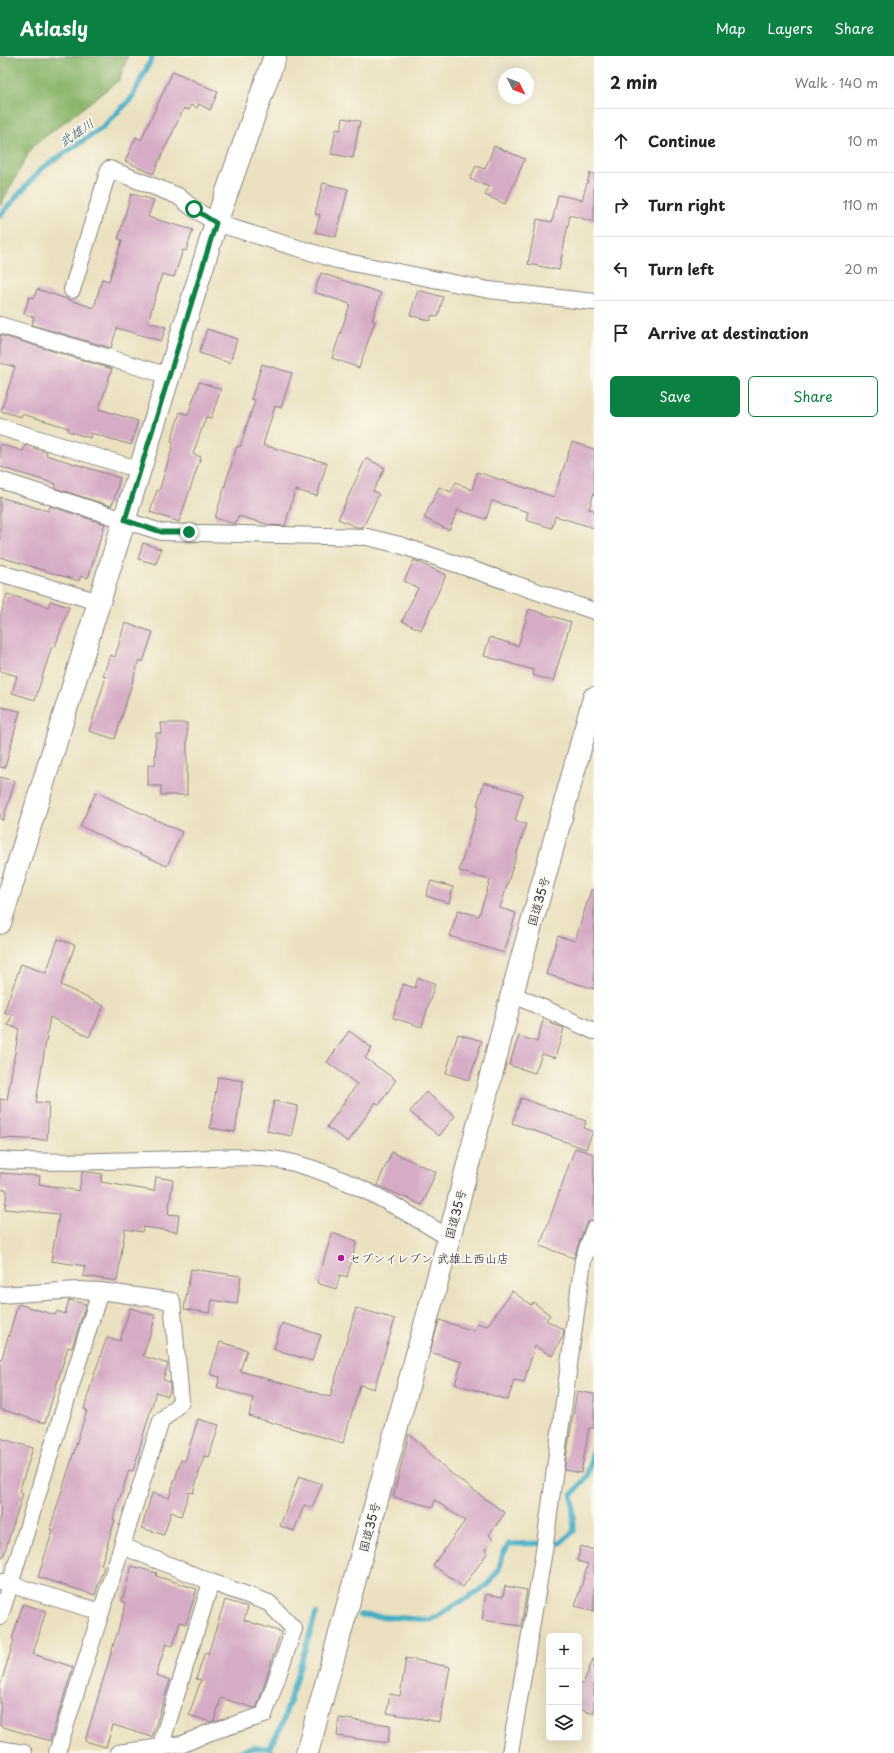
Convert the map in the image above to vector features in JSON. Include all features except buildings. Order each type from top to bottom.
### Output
[{"type":"main road","points":[[1,915],[125,520],[216,223],[275,56]]},
{"type":"main road","name":"国道35号","points":[[307,1753],[449,1238],[512,994],[594,698]]},
{"type":"street","points":[[72,290],[109,169],[178,196],[194,209],[216,223],[337,260],[489,290],[594,302]]},
{"type":"street","points":[[0,325],[169,376]]},
{"type":"street","points":[[0,427],[140,470]]},
{"type":"street","points":[[0,480],[161,532],[367,537],[400,545],[594,611]]},
{"type":"street","points":[[0,572],[99,602]]},
{"type":"street","points":[[512,994],[594,1031]]},
{"type":"street","points":[[0,1160],[38,1162],[253,1157],[293,1163],[339,1177],[391,1204],[449,1238]]},
{"type":"street","points":[[510,1753],[544,1550],[545,1532],[583,1260],[594,1229]]},
{"type":"street","points":[[0,1296],[78,1290],[100,1291],[172,1301],[181,1402],[161,1421],[57,1753]]},
{"type":"street","points":[[0,1617],[5,1583],[100,1291]]},
{"type":"street","points":[[118,1753],[183,1744],[208,1733],[264,1715],[294,1630],[268,1603],[122,1546]]},
{"type":"street","points":[[160,1748],[211,1582]]},
{"type":"street","points":[[5,1583],[101,1612]]},
{"type":"street","points":[[0,1749],[24,1753]]},
{"type":"green space","points":[[0,56],[128,56],[119,80],[32,147],[0,206]]},
{"type":"waterway","name":"武雄川","points":[[0,216],[41,169],[102,128],[131,99],[153,56]]},
{"type":"waterway","points":[[360,1615],[431,1620],[488,1585],[499,1569],[503,1554],[509,1544],[560,1543],[574,1531],[572,1495],[588,1475],[594,1446]]},
{"type":"waterway","points":[[269,1748],[282,1725],[316,1613]]},
{"type":"waterway","points":[[235,1753],[253,1748],[269,1748],[273,1753]]},
{"type":"place","name":"セブンイレブン 武雄上西山店","points":[[341,1258]]},
{"type":"route","points":[[189,532],[161,532],[125,520],[216,223],[194,209]]}]
